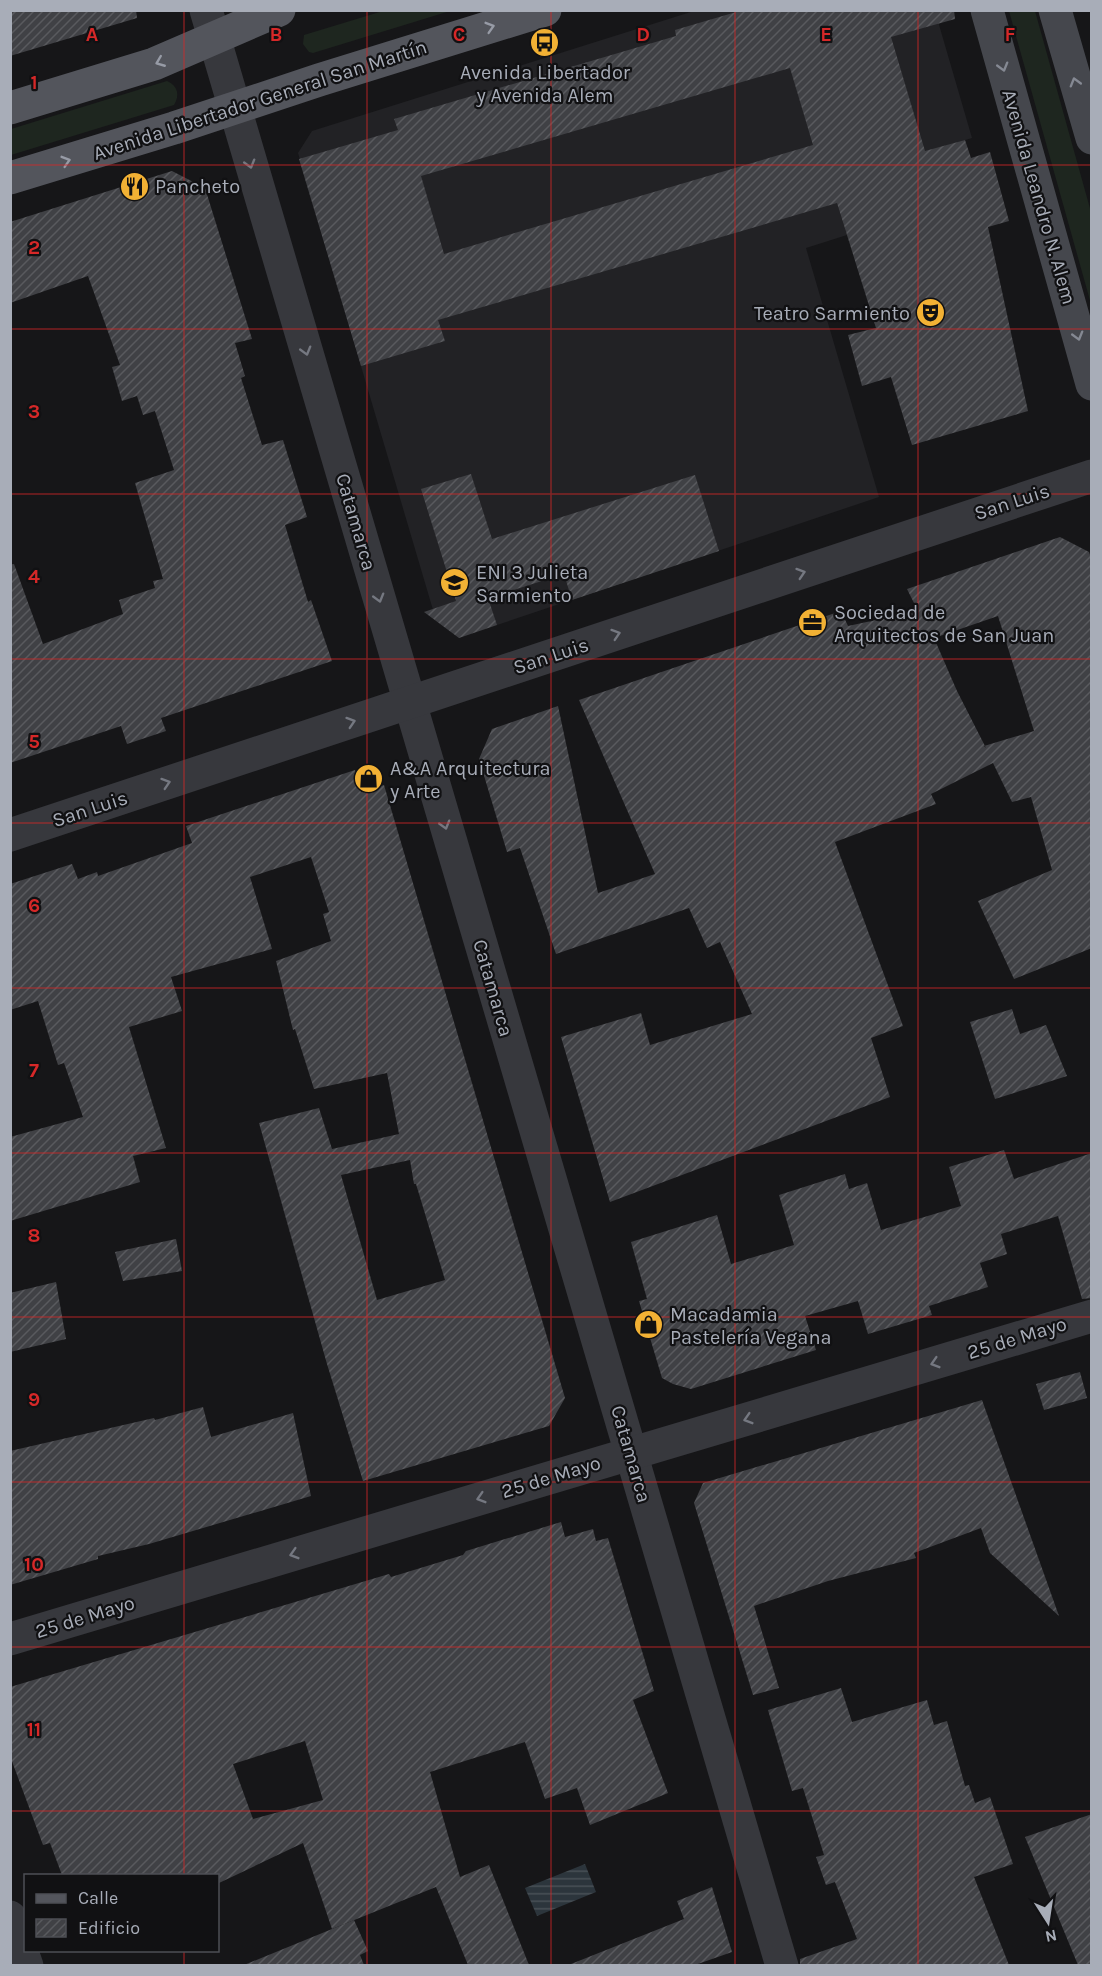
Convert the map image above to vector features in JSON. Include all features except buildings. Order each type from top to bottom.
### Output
[{"type":"main road","points":[[10,108],[154,64],[210,25],[279,10]]},
{"type":"main road","name":"Avenida Libertador General San Martín","points":[[10,178],[545,10]]},
{"type":"street","name":"Avenida Leandro N. Alem","points":[[987,10],[1092,384]]},
{"type":"street","points":[[1055,10],[1092,138]]},
{"type":"street","name":"Catamarca","points":[[210,25],[782,1965]]},
{"type":"street","name":"San Luis","points":[[10,835],[1092,476]]},
{"type":"street","name":"25 de Mayo","points":[[10,1639],[1092,1316]]},
{"type":"street","points":[[10,1917],[27,1965]]},
{"type":"shaded area","points":[[383,11],[450,11],[313,53],[309,52],[303,44],[304,35]]},
{"type":"shaded area","points":[[694,11],[935,11],[972,138],[830,180],[847,235],[806,248],[879,497],[497,625],[436,620],[298,153],[312,131]]},
{"type":"shaded area","points":[[1009,11],[1035,11],[1091,212],[1091,304]]},
{"type":"shaded area","points":[[167,81],[174,85],[177,91],[174,105],[11,155],[11,129]]},
{"type":"shaded area","points":[[585,1864],[596,1892],[537,1916],[525,1888]]},
{"type":"place","name":"Avenida Libertador y Avenida Alem","points":[[545,42]]},
{"type":"place","name":"Pancheto","points":[[134,186]]},
{"type":"place","name":"Teatro Sarmiento","points":[[931,313]]},
{"type":"place","name":"ENI 3 Julieta Sarmiento","points":[[455,583]]},
{"type":"place","name":"Sociedad de Arquitectos de San Juan","points":[[813,623]]},
{"type":"place","name":"A&A Arquitectura y Arte","points":[[369,779]]},
{"type":"place","name":"Macadamia Pastelería Vegana","points":[[649,1325]]}]
